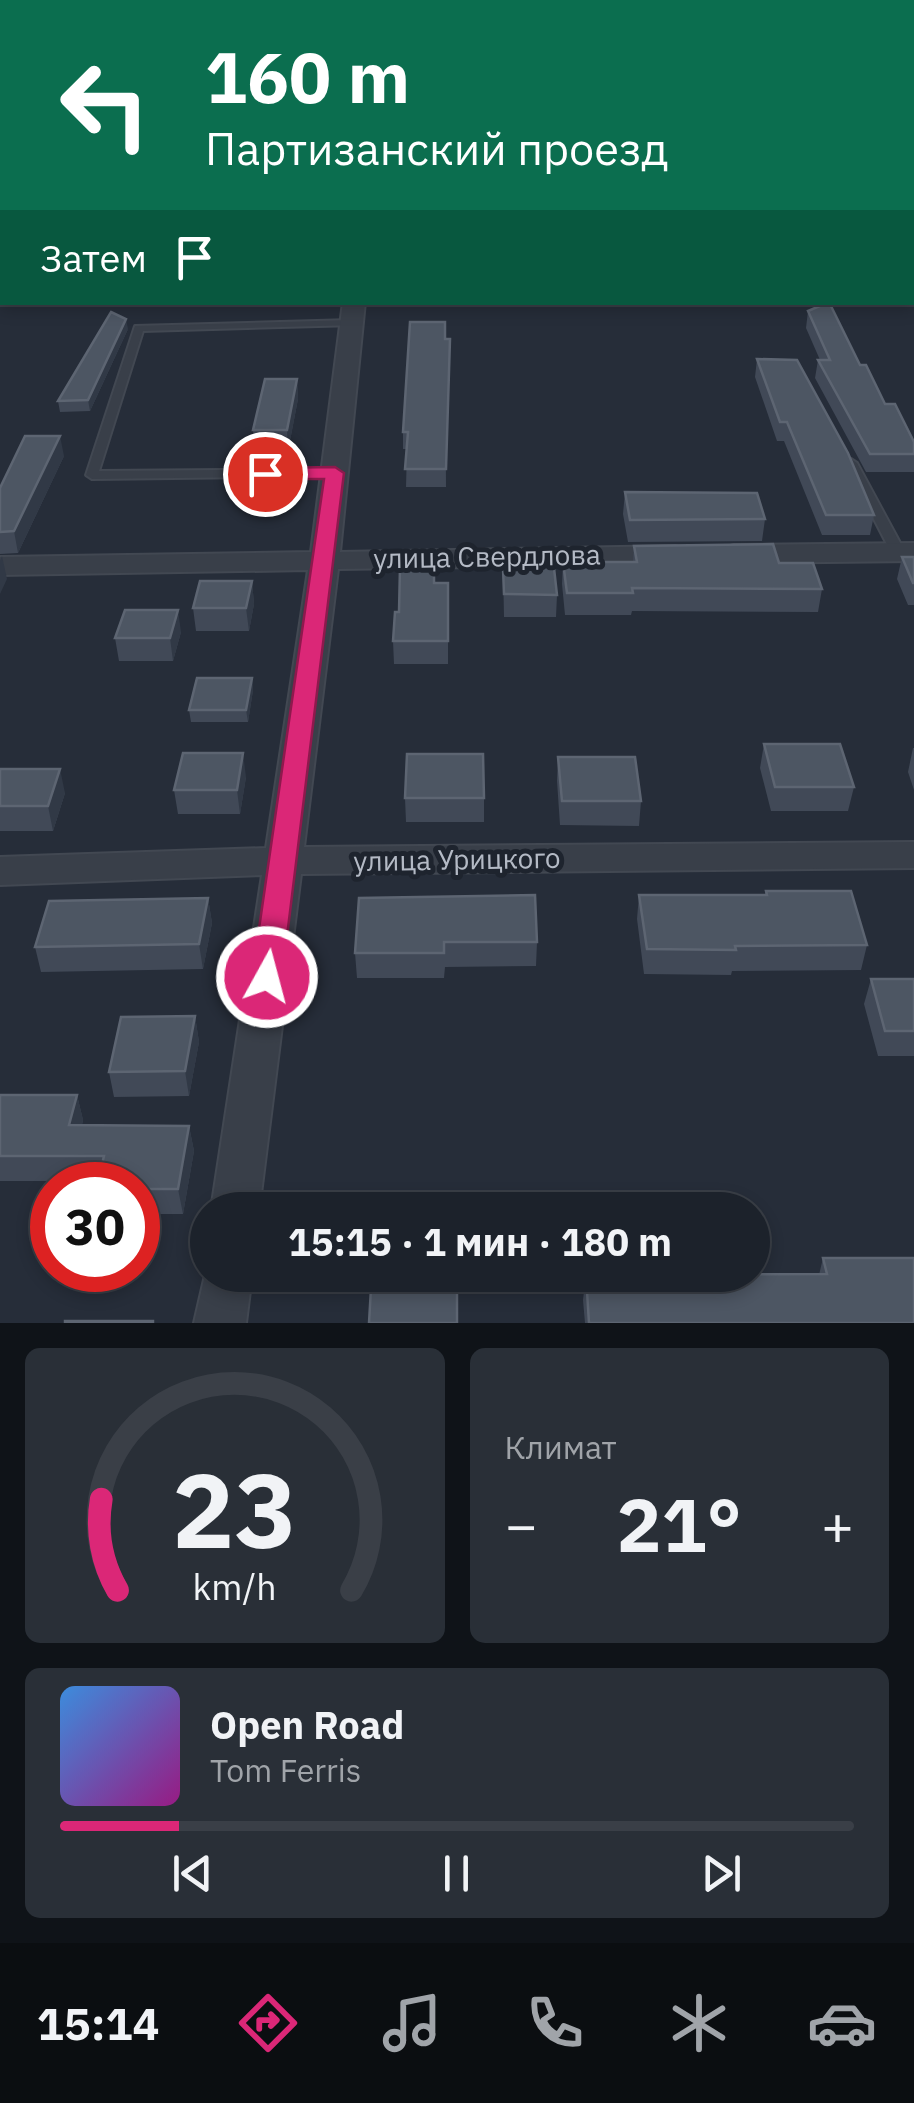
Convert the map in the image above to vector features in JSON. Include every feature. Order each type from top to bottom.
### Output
[{"type":"street","points":[[238,1192],[325,558],[353,313]]},
{"type":"street","name":"улица Свердлова","points":[[0,566],[906,552]]},
{"type":"street","name":"улица Урицкого","points":[[0,871],[282,861],[914,854]]},
{"type":"street","points":[[220,1323],[224,1292]]},
{"type":"lane","points":[[335,473],[92,475],[139,328],[353,313]]},
{"type":"lane","points":[[842,446],[906,552]]},
{"type":"building","points":[[830,305],[860,365],[866,365],[885,404],[895,404],[914,442],[914,454],[870,454],[818,360],[830,360],[808,311]]},
{"type":"building","points":[[111,312],[126,319],[88,400],[58,401]]},
{"type":"building","points":[[410,322],[445,322],[445,339],[450,339],[446,469],[405,469],[408,432],[403,432]]},
{"type":"building","points":[[757,359],[797,360],[848,453],[874,515],[826,515],[787,422],[780,422]]},
{"type":"building","points":[[265,379],[297,379],[287,430],[253,430]]},
{"type":"building","points":[[25,436],[60,436],[14,531],[0,532],[0,488]]},
{"type":"building","points":[[625,492],[757,493],[765,519],[630,520]]},
{"type":"building","points":[[773,544],[779,563],[813,563],[822,589],[632,588],[633,593],[567,593],[563,562],[637,562],[634,546]]},
{"type":"building","points":[[902,557],[914,557],[914,583],[913,583]]},
{"type":"building","points":[[400,567],[434,567],[434,583],[448,583],[448,641],[393,641],[395,612],[399,612]]},
{"type":"building","points":[[503,568],[554,568],[557,595],[504,594]]},
{"type":"building","points":[[200,581],[252,581],[246,608],[193,608]]},
{"type":"building","points":[[125,610],[178,610],[170,638],[115,638]]},
{"type":"building","points":[[197,678],[252,678],[246,710],[189,710]]},
{"type":"building","points":[[764,744],[840,744],[854,787],[775,787]]},
{"type":"building","points":[[183,753],[243,753],[237,790],[174,790]]},
{"type":"building","points":[[407,754],[483,754],[484,798],[405,798]]},
{"type":"building","points":[[558,757],[635,757],[641,801],[562,801]]},
{"type":"building","points":[[0,769],[60,769],[48,806],[0,806]]},
{"type":"building","points":[[766,891],[851,891],[867,945],[647,949],[639,895],[767,895]]},
{"type":"building","points":[[535,895],[537,942],[444,942],[444,953],[355,953],[359,898]]},
{"type":"building","points":[[208,898],[199,944],[35,947],[49,901]]},
{"type":"building","points":[[871,979],[914,979],[914,1031],[885,1031]]},
{"type":"building","points":[[195,1016],[185,1071],[109,1072],[121,1017]]},
{"type":"building","points":[[0,1095],[77,1095],[69,1125],[189,1126],[178,1189],[160,1189],[160,1162],[103,1162],[104,1156],[0,1156]]},
{"type":"building","points":[[823,1258],[914,1258],[914,1323],[589,1323],[587,1292],[770,1292],[770,1274],[827,1274]]},
{"type":"building","points":[[371,1292],[457,1292],[457,1323],[369,1323]]},
{"type":"building","points":[[153,1321],[153,1323],[65,1323]]},
{"type":"route","points":[[265,474],[335,473],[267,977]]}]
